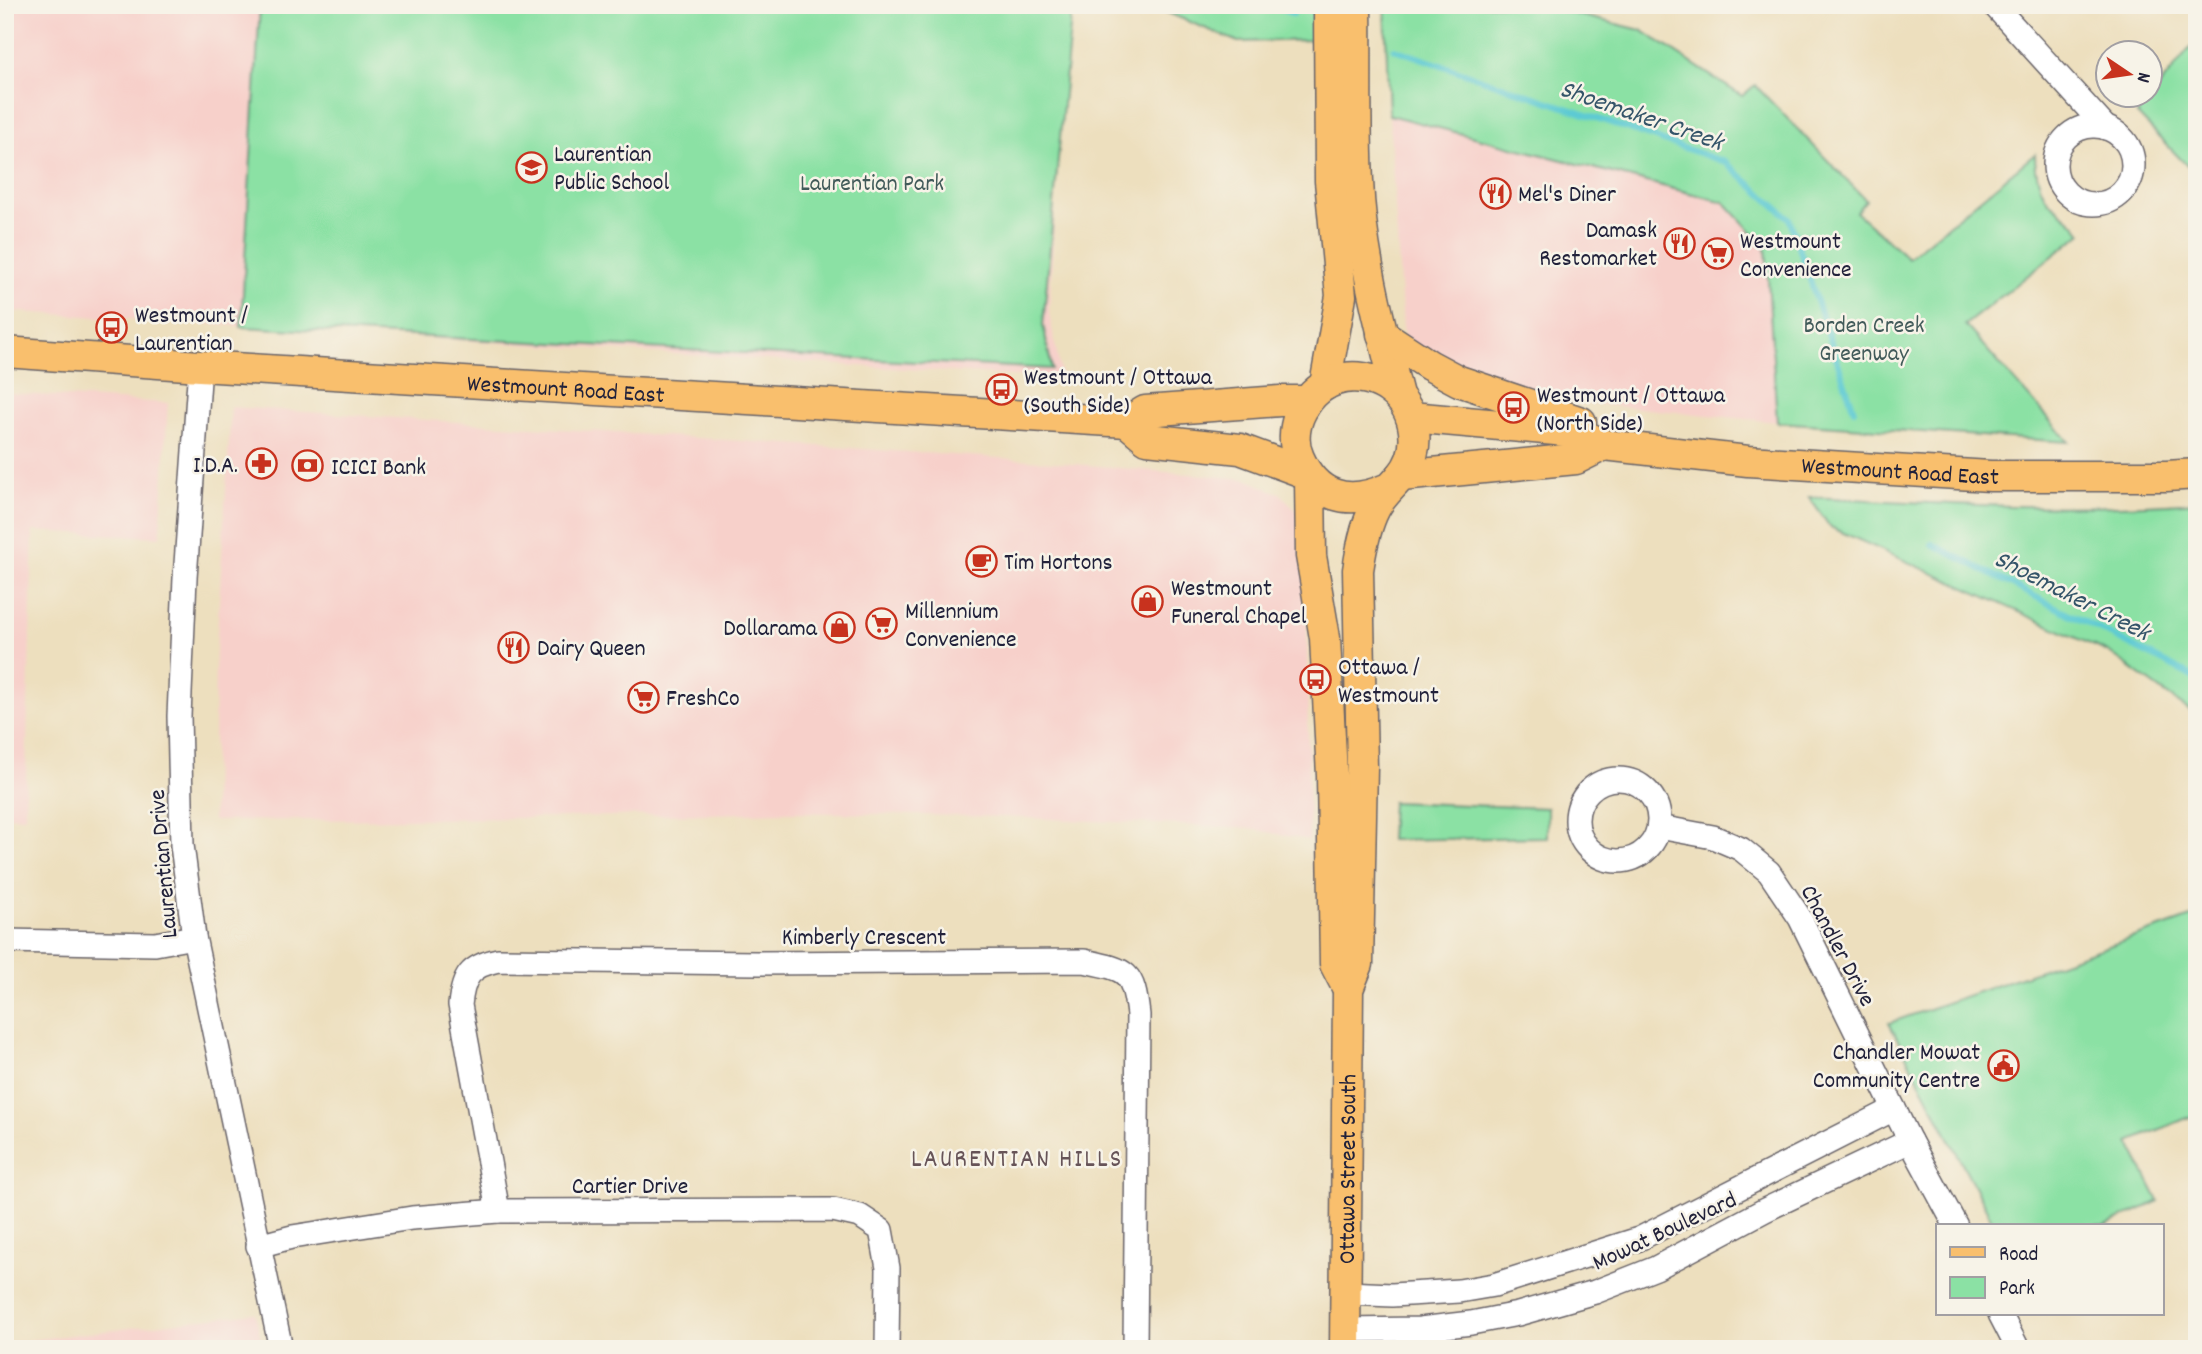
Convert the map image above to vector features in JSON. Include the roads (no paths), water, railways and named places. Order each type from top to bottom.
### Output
[{"type":"main road","points":[[1329,5],[1330,181],[1340,296],[1304,396],[1296,424],[1295,449],[1308,476],[1311,556],[1325,638],[1335,964],[1348,989]]},
{"type":"main road","points":[[1348,989],[1358,964],[1362,767],[1361,553],[1373,510],[1409,463],[1415,432],[1382,334],[1367,260],[1358,183],[1356,5]]},
{"type":"main road","points":[[1304,396],[1291,392],[1308,368],[1340,296]]},
{"type":"main road","points":[[1382,334],[1459,381],[1597,428],[1634,449]]},
{"type":"main road","name":"Westmount Road East","points":[[5,352],[1127,422]]},
{"type":"main road","points":[[1405,406],[1386,386],[1363,378],[1339,379],[1304,396],[1144,411],[1127,422],[1147,439],[1240,449],[1308,476],[1323,489],[1338,496],[1354,498],[1371,496],[1394,482],[1576,459],[1604,445]]},
{"type":"main road","name":"Westmount Road East","points":[[1405,406],[1577,432],[1604,445],[1748,461],[1990,476],[2197,474]]},
{"type":"main road","name":"Ottawa Street South","points":[[1345,1339],[1348,989]]},
{"type":"street","points":[[1994,5],[2106,128]]},
{"type":"street","name":"Laurentian Drive","points":[[200,366],[186,562],[179,716],[182,845],[194,937],[281,1349]]},
{"type":"street","name":"Chandler Drive","points":[[1659,827],[1713,837],[1741,849],[1769,872],[1800,918],[1910,1142],[1955,1224]]},
{"type":"street","points":[[5,941],[155,944],[194,937]]},
{"type":"street","name":"Kimberly Crescent","points":[[498,1211],[460,1005],[469,973],[481,964],[498,960],[757,963],[1084,961],[1113,967],[1127,974],[1135,988],[1138,1015],[1135,1349]]},
{"type":"street","name":"Mowat Boulevard","points":[[1346,1293],[1459,1291],[1494,1285],[1626,1243],[1664,1227],[1894,1110]]},
{"type":"street","name":"Mowat Boulevard","points":[[1345,1339],[1471,1323],[1518,1314],[1595,1292],[1656,1268],[1765,1210],[1910,1142]]},
{"type":"street","name":"Cartier Drive","points":[[258,1246],[292,1237],[412,1218],[498,1211],[833,1210],[860,1216],[881,1230],[887,1268],[887,1349]]},
{"type":"street","points":[[2001,1316],[2018,1349]]},
{"type":"waterway","name":"Shoemaker Creek","points":[[1274,5],[1293,14]]},
{"type":"waterway","name":"Shoemaker Creek","points":[[1394,49],[1725,162],[1789,218],[1854,410]]},
{"type":"waterway","name":"Shoemaker Creek","points":[[1932,544],[2197,679]]},
{"type":"place","name":"Laurentian Public School","points":[[531,167]]},
{"type":"place","name":"Mel's Diner","points":[[1495,193]]},
{"type":"place","name":"Damask Restomarket","points":[[1680,243]]},
{"type":"place","name":"Westmount Convenience","points":[[1717,254]]},
{"type":"place","name":"Westmount / Laurentian","points":[[112,328]]},
{"type":"place","name":"Westmount / Ottawa (South Side)","points":[[1001,390]]},
{"type":"place","name":"Westmount / Ottawa (North Side)","points":[[1514,408]]},
{"type":"place","name":"I.D.A.","points":[[261,464]]},
{"type":"place","name":"ICICI Bank","points":[[308,466]]},
{"type":"place","name":"Tim Hortons","points":[[981,561]]},
{"type":"place","name":"Westmount Funeral Chapel","points":[[1148,601]]},
{"type":"place","name":"Millennium Convenience","points":[[882,624]]},
{"type":"place","name":"Dollarama","points":[[840,627]]},
{"type":"place","name":"Dairy Queen","points":[[514,647]]},
{"type":"place","name":"Ottawa / Westmount","points":[[1315,680]]},
{"type":"place","name":"FreshCo","points":[[643,697]]},
{"type":"place","name":"Chandler Mowat Community Centre","points":[[2003,1065]]},
{"type":"district","name":"LAURENTIAN HILLS","points":[[1017,1157]]},
{"type":"park label","name":"Laurentian Park","points":[[872,182]]},
{"type":"park label","name":"Borden Creek Greenway","points":[[1864,338]]}]
